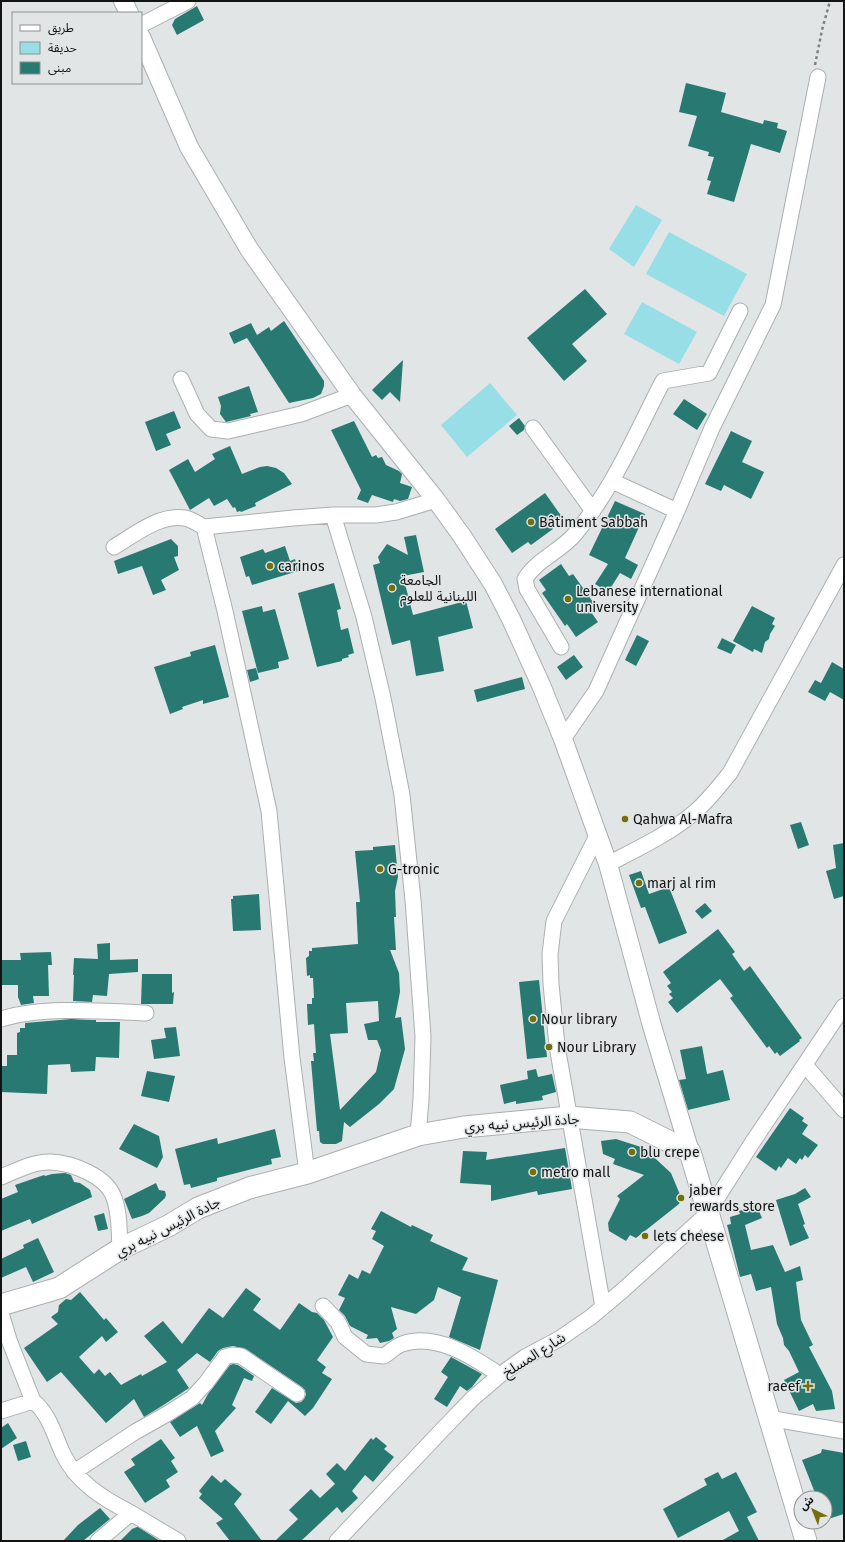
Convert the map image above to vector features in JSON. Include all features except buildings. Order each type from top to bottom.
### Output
[{"type":"main road","name":"جادة الرئيس نبيه بري","points":[[1,1305],[59,1288],[120,1249],[168,1226],[198,1208],[249,1188],[307,1173],[418,1135],[464,1127],[569,1117],[630,1122],[690,1152]]},
{"type":"main road","points":[[690,1152],[768,1418],[806,1541]]},
{"type":"street","points":[[123,1],[128,12]]},
{"type":"street","points":[[142,24],[188,1]]},
{"type":"street","points":[[142,40],[189,147],[249,249],[352,395],[436,500],[494,584],[541,685],[563,739],[598,834],[608,864],[652,1026],[690,1152]]},
{"type":"street","points":[[563,739],[596,691],[677,511],[712,428],[773,306],[818,77]]},
{"type":"street","points":[[561,648],[527,588],[525,579],[530,571],[574,536],[593,511],[612,480],[663,381],[708,373],[740,311]]},
{"type":"street","points":[[181,379],[197,414],[211,429],[228,431],[301,414],[352,395]]},
{"type":"street","points":[[533,428],[593,511]]},
{"type":"street","points":[[612,480],[677,511]]},
{"type":"street","points":[[114,547],[157,522],[172,517],[185,518],[204,527],[333,515],[376,516],[436,500]]},
{"type":"street","points":[[333,515],[364,617],[383,698],[402,795],[414,900],[423,1036],[421,1100],[418,1135]]},
{"type":"street","points":[[204,527],[225,611],[269,811],[292,1058],[307,1173]]},
{"type":"street","points":[[608,864],[653,841],[677,826],[711,797],[730,773],[844,565]]},
{"type":"street","points":[[598,834],[554,921],[550,954],[551,984],[557,1046],[603,1307]]},
{"type":"street","name":"شارع المسلخ","points":[[337,1541],[463,1409],[500,1375],[525,1357],[559,1339],[603,1307],[708,1214],[752,1143],[806,1065],[844,1006]]},
{"type":"street","points":[[1,1018],[14,1015],[71,1011],[146,1013]]},
{"type":"street","points":[[806,1065],[844,1110]]},
{"type":"street","points":[[1,1177],[34,1165],[50,1162],[72,1166],[90,1172],[105,1183],[111,1190],[114,1198],[118,1222],[120,1249]]},
{"type":"street","points":[[323,1306],[338,1322],[345,1337],[366,1354],[384,1356],[401,1344],[417,1340],[428,1341],[444,1345],[475,1359],[500,1375]]},
{"type":"street","points":[[1,1314],[9,1340],[33,1401],[38,1405],[53,1430],[64,1455],[74,1472],[86,1485],[109,1502],[131,1513],[178,1541]]},
{"type":"street","points":[[74,1472],[129,1436],[192,1398],[206,1383],[225,1357],[232,1355],[241,1356],[297,1394]]},
{"type":"street","points":[[1,1411],[33,1401]]},
{"type":"street","points":[[768,1418],[844,1431]]},
{"type":"street","points":[[98,1541],[131,1513]]},
{"type":"path","points":[[818,77],[815,67],[822,30],[830,1]]},
{"type":"green space","points":[[636,205],[662,220],[634,267],[609,249]]},
{"type":"green space","points":[[669,232],[747,274],[724,316],[646,274]]},
{"type":"green space","points":[[642,302],[697,332],[679,364],[624,334]]},
{"type":"green space","points":[[490,383],[517,415],[467,457],[441,425]]},
{"type":"place","name":"Bâtiment Sabbah","points":[[531,522]]},
{"type":"place","name":"carinos","points":[[270,566]]},
{"type":"place","name":"الجامعة اللبنانية للعلوم","points":[[392,588]]},
{"type":"place","name":"Lebanese international university","points":[[568,599]]},
{"type":"place","name":"Qahwa Al-Mafra","points":[[625,819]]},
{"type":"place","name":"G-tronic","points":[[380,869]]},
{"type":"place","name":"marj al rim","points":[[639,883]]},
{"type":"place","name":"Nour library","points":[[533,1019]]},
{"type":"place","name":"Nour Library","points":[[549,1047]]},
{"type":"place","name":"blu crepe","points":[[632,1152]]},
{"type":"place","name":"metro mall","points":[[533,1172]]},
{"type":"place","name":"jaber rewards store","points":[[681,1198]]},
{"type":"place","name":"lets cheese","points":[[645,1236]]},
{"type":"place","name":"raeef","points":[[808,1386]]}]
